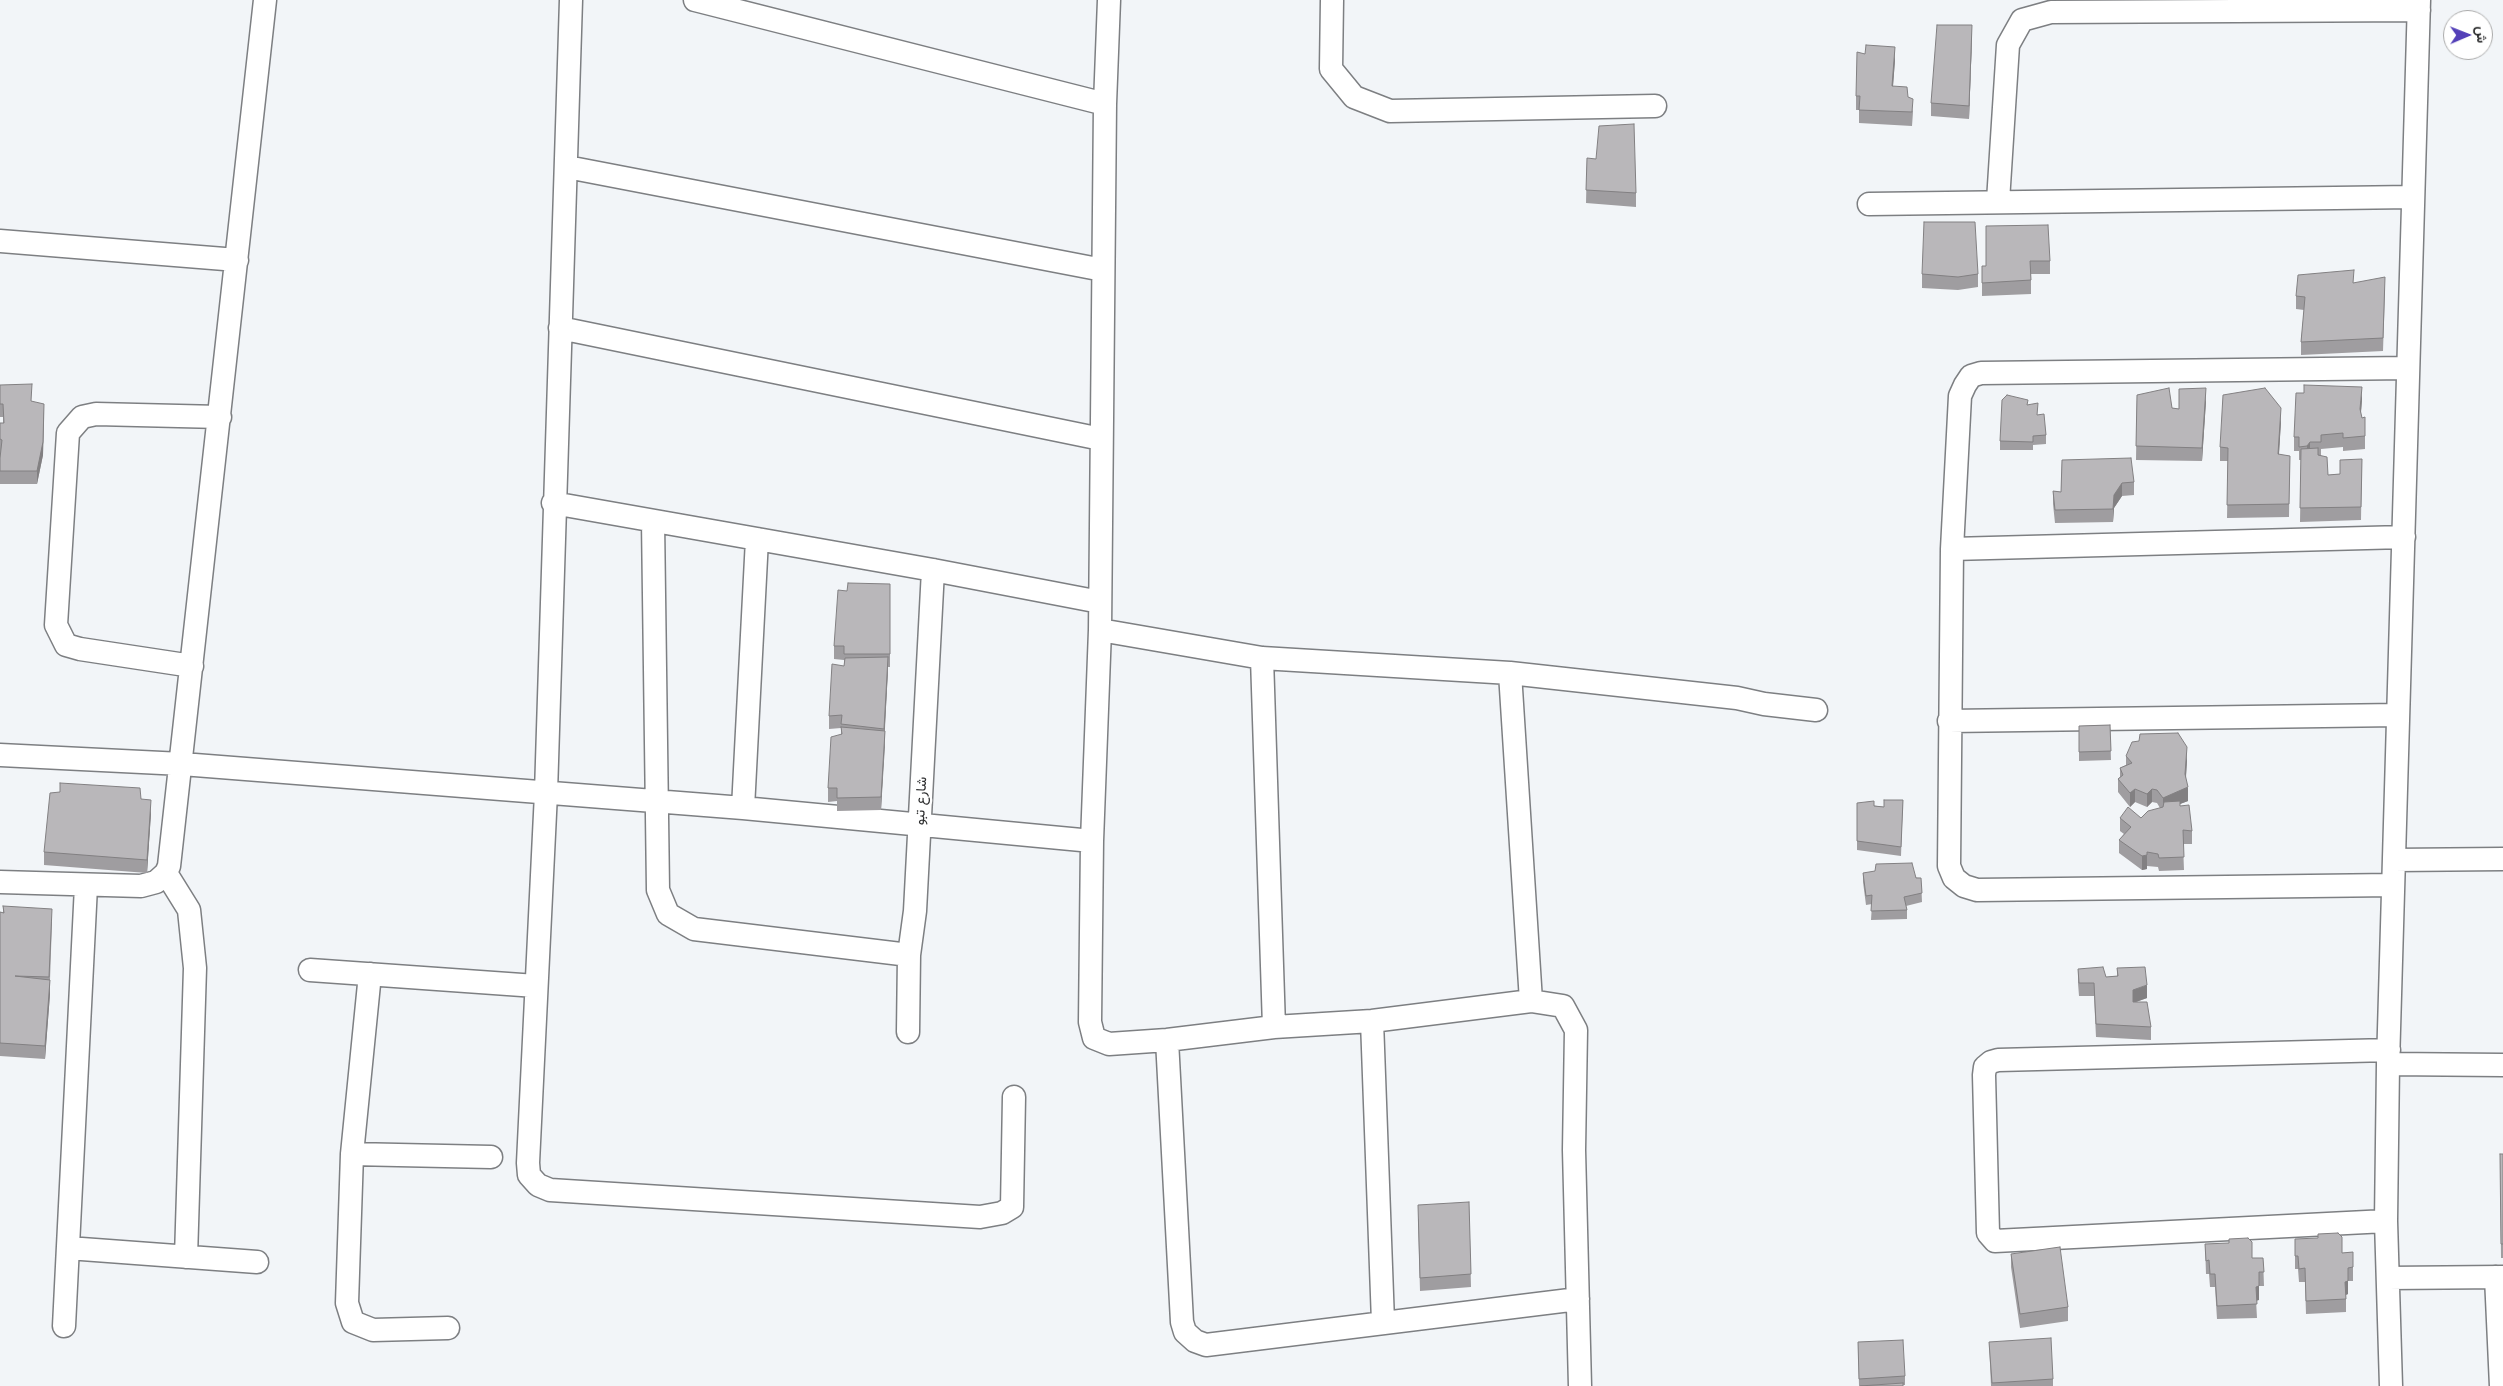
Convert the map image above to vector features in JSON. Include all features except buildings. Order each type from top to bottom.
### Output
[{"type":"street","points":[[0,882],[86,886],[148,885],[166,873],[172,856],[265,0]]},
{"type":"street","points":[[571,0],[546,793],[528,1163],[529,1175],[538,1185],[550,1190],[980,1217],[1002,1214],[1012,1207],[1014,1097]]},
{"type":"street","points":[[695,0],[1105,104]]},
{"type":"street","points":[[1109,0],[1105,104],[1100,630],[1092,841],[1090,1022],[1094,1038],[1109,1044],[1167,1040],[1274,1028],[1372,1021],[1531,1000],[1563,1006],[1576,1030],[1574,1150],[1580,1386]]},
{"type":"street","points":[[1332,0],[1331,69],[1354,97],[1390,111],[1655,106]]},
{"type":"street","points":[[1998,201],[2008,45],[2022,20],[2051,12],[2419,5],[2388,1057],[2386,1221],[2391,1386]]},
{"type":"street","points":[[567,167],[1104,270]]},
{"type":"street","points":[[1869,204],[2413,197]]},
{"type":"street","points":[[0,241],[237,260]]},
{"type":"street","points":[[560,328],[1102,439]]},
{"type":"street","points":[[2393,886],[1987,890],[1964,886],[1954,878],[1949,866],[1952,549],[1960,396],[1965,384],[1972,376],[1981,373],[2408,368]]},
{"type":"street","points":[[192,666],[80,650],[66,645],[56,625],[68,433],[82,417],[96,414],[220,417]]},
{"type":"street","points":[[554,503],[933,570],[1100,602]]},
{"type":"street","points":[[654,520],[658,890],[668,914],[694,929],[909,955]]},
{"type":"street","points":[[1952,549],[2404,537]]},
{"type":"street","points":[[743,808],[757,539]]},
{"type":"street","name":"شارع تبو","points":[[908,1032],[909,955],[915,911],[933,570]]},
{"type":"street","points":[[1100,630],[1262,658],[1510,673],[1737,698],[1764,704],[1816,710]]},
{"type":"street","points":[[1262,658],[1274,1028]]},
{"type":"street","points":[[1510,673],[1531,1000]]},
{"type":"street","points":[[1949,721],[2398,715]]},
{"type":"street","points":[[0,755],[182,764],[657,801],[920,823],[1092,841]]},
{"type":"street","points":[[2394,860],[2503,859]]},
{"type":"street","points":[[166,873],[189,910],[196,968],[186,1257]]},
{"type":"street","points":[[64,1326],[86,886]]},
{"type":"street","points":[[310,970],[536,986]]},
{"type":"street","points":[[370,974],[352,1154],[347,1303],[353,1322],[373,1330],[448,1328]]},
{"type":"street","points":[[1372,1021],[1383,1322]]},
{"type":"street","points":[[1167,1040],[1182,1312],[1185,1332],[1195,1341],[1206,1345],[1578,1299]]},
{"type":"street","points":[[2386,1221],[1994,1241],[1988,1233],[1985,1067],[1991,1062],[1998,1060],[2388,1057],[2503,1064]]},
{"type":"street","points":[[352,1154],[491,1158]]},
{"type":"street","points":[[68,1248],[257,1262]]},
{"type":"street","points":[[2388,1278],[2500,1277],[2501,1386]]}]
